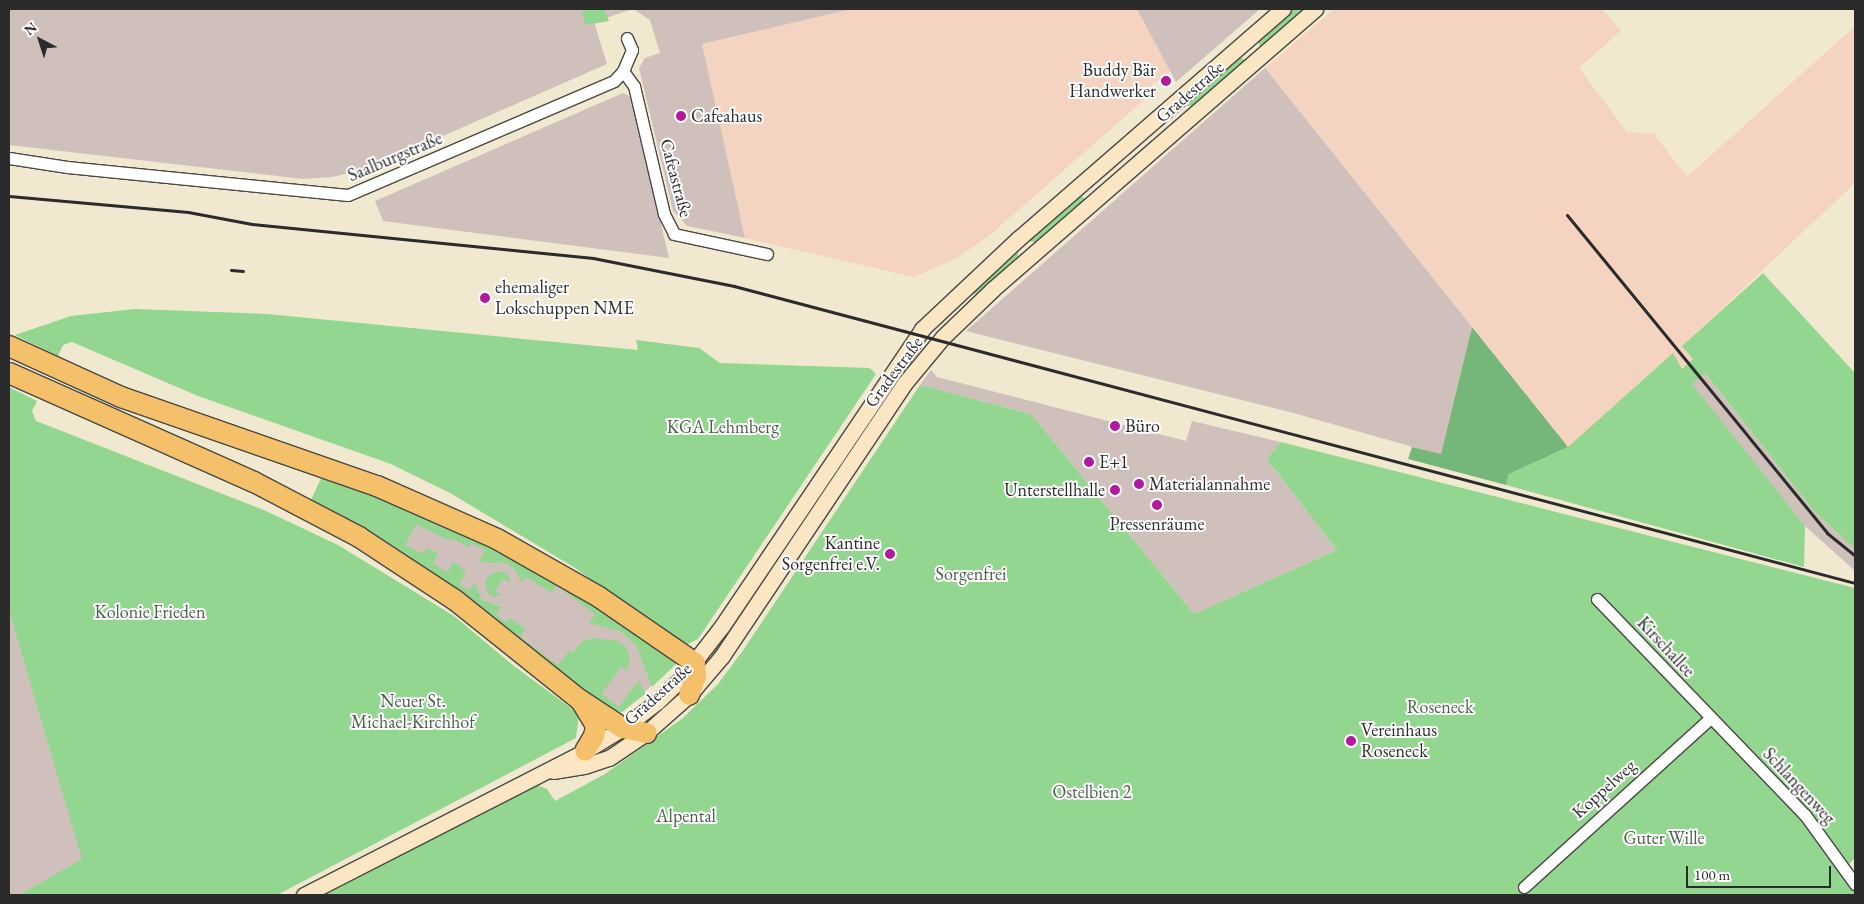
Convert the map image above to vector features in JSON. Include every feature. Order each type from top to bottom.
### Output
[{"type":"highway","points":[[9,346],[55,369],[121,397],[377,486],[497,539],[599,597],[695,663],[696,676],[689,695]]},
{"type":"highway","points":[[9,372],[44,390],[254,482],[359,537],[455,600],[580,700],[623,728],[646,733]]},
{"type":"highway","points":[[580,700],[596,726],[594,736],[584,751]]},
{"type":"main road","name":"Gradestraße","points":[[304,895],[584,751],[623,728],[657,702],[695,663],[922,329],[1018,239],[1283,9]]},
{"type":"main road","name":"Gradestraße","points":[[541,772],[597,763],[646,733],[689,695],[722,656],[904,384],[943,337],[992,289],[1315,9]]},
{"type":"street","points":[[623,71],[632,50],[627,38]]},
{"type":"street","name":"Saalburgstraße","points":[[9,158],[67,167],[348,195],[605,85],[623,71]]},
{"type":"street","name":"Cafeastraße","points":[[623,71],[634,86],[664,214],[674,234],[767,254]]},
{"type":"street","name":"Kirschallee","points":[[1597,599],[1709,719]]},
{"type":"street","name":"Schlangenweg","points":[[1709,719],[1805,815],[1855,884]]},
{"type":"street","name":"Koppelweg","points":[[1524,887],[1709,719]]},
{"type":"shaded area","points":[[9,9],[633,9],[594,22],[607,64],[368,169],[332,177],[303,179],[9,145]]},
{"type":"shaded area","points":[[633,9],[852,9],[702,44],[745,238],[687,226],[673,211],[639,68],[645,58],[660,53],[650,20]]},
{"type":"shaded area","points":[[852,9],[1248,9],[1203,49],[1140,93],[1144,100],[989,236],[957,258],[914,277],[745,238],[702,44]]},
{"type":"shaded area","points":[[1137,9],[1260,9],[1176,82]]},
{"type":"shaded area","points":[[1334,9],[1602,9],[1621,31],[1579,68],[1627,132],[1654,134],[1687,177],[1854,27],[1855,183],[1682,346],[1693,359],[1681,370],[1673,353],[1568,447],[1265,68]]},
{"type":"shaded area","points":[[1265,68],[1472,327],[1441,455],[1290,412],[966,331]]},
{"type":"shaded area","points":[[623,93],[631,97],[669,258],[383,221],[375,201]]},
{"type":"shaded area","points":[[931,370],[937,377],[1186,441],[1192,421],[1281,442],[1267,459],[1337,550],[1194,614],[1031,414],[920,385]]},
{"type":"shaded area","points":[[1704,372],[1815,512],[1855,549],[1855,571],[1805,526],[1691,384]]},
{"type":"shaded area","points":[[323,474],[498,546],[675,665],[622,712],[512,638]]},
{"type":"shaded area","points":[[9,611],[83,859],[19,895],[9,895]]},
{"type":"green space","points":[[585,9],[604,9],[609,21],[586,25],[582,14]]},
{"type":"green space","points":[[1293,9],[1306,9],[1261,47],[1259,39]]},
{"type":"green space","points":[[1239,57],[1246,60],[1193,106],[1186,106]]},
{"type":"green space","points":[[1079,195],[1086,199],[1036,242],[1031,242],[1030,239]]},
{"type":"green space","points":[[1018,252],[1018,258],[978,293],[968,296],[1012,254]]},
{"type":"green space","points":[[1763,273],[1855,373],[1855,549],[1815,512],[1705,373],[1692,384],[1805,526],[1804,567],[1506,485],[1509,474],[1568,447],[1673,353],[1682,369],[1693,359],[1682,346]]},
{"type":"green space","name":"KGA Lehmberg","points":[[135,309],[267,314],[638,350],[636,340],[699,348],[720,363],[870,368],[876,374],[698,639],[684,646],[572,566],[450,493],[391,464],[198,396],[72,342],[63,345],[58,356],[15,335],[71,316]]},
{"type":"green space","points":[[1472,327],[1568,447],[1509,474],[1506,485],[1408,459],[1412,447],[1441,454]]},
{"type":"green space","points":[[898,379],[713,658],[710,655],[892,382]]},
{"type":"green space","points":[[920,385],[1031,414],[1194,614],[1337,550],[1267,459],[1281,442],[1855,588],[1855,858],[1849,864],[1855,874],[1855,895],[325,895],[537,785],[547,789],[555,801],[605,774],[683,718],[718,684],[744,649]]},
{"type":"green space","points":[[9,387],[37,401],[32,411],[36,421],[266,511],[338,545],[454,616],[514,666],[579,714],[576,738],[277,895],[19,895],[82,859],[9,611]]},
{"type":"green space","points":[[323,474],[374,491],[549,573],[675,657],[675,665],[652,687],[636,645],[620,631],[589,623],[595,614],[557,586],[552,593],[526,577],[522,582],[513,567],[506,563],[479,562],[485,550],[471,543],[469,547],[451,538],[450,541],[416,524],[405,545],[424,554],[427,548],[438,553],[433,564],[447,572],[453,562],[459,565],[466,573],[459,584],[468,591],[473,584],[476,585],[482,600],[501,607],[496,615],[507,623],[510,618],[525,629],[520,637],[558,665],[569,651],[572,653],[583,641],[593,638],[619,641],[627,648],[630,657],[627,671],[621,667],[601,694],[619,707],[639,680],[645,694],[622,712],[606,710],[310,502]]},
{"type":"green space","points":[[497,571],[506,573],[511,580],[510,583],[503,579],[495,591],[501,595],[495,597],[489,595],[485,583],[488,576]]},
{"type":"railway","points":[[9,196],[188,212],[252,224],[593,258],[734,286],[1855,583]]},
{"type":"railway","points":[[1567,215],[1827,533],[1855,556]]},
{"type":"railway","points":[[231,270],[243,271]]},
{"type":"place","name":"Buddy Bär Handwerker","points":[[1166,81]]},
{"type":"place","name":"Cafeahaus","points":[[681,116]]},
{"type":"place","name":"ehemaliger Lokschuppen NME","points":[[485,298]]},
{"type":"place","name":"Büro","points":[[1115,426]]},
{"type":"place","name":"E+1","points":[[1089,462]]},
{"type":"place","name":"Materialannahme","points":[[1139,484]]},
{"type":"place","name":"Unterstellhalle","points":[[1115,490]]},
{"type":"place","name":"Pressenräume","points":[[1157,505]]},
{"type":"place","name":"Kantine Sorgenfrei e.V.","points":[[890,554]]},
{"type":"place","name":"Vereinhaus Roseneck","points":[[1351,741]]},
{"type":"park label","name":"Sorgenfrei","points":[[971,574]]},
{"type":"park label","name":"Kolonie Frieden","points":[[150,612]]},
{"type":"park label","name":"Roseneck","points":[[1440,707]]},
{"type":"park label","name":"Neuer St. Michael-Kirchhof","points":[[413,712]]},
{"type":"park label","name":"Ostelbien 2","points":[[1092,792]]},
{"type":"park label","name":"Alpental","points":[[686,816]]},
{"type":"park label","name":"Guter Wille","points":[[1664,838]]}]
